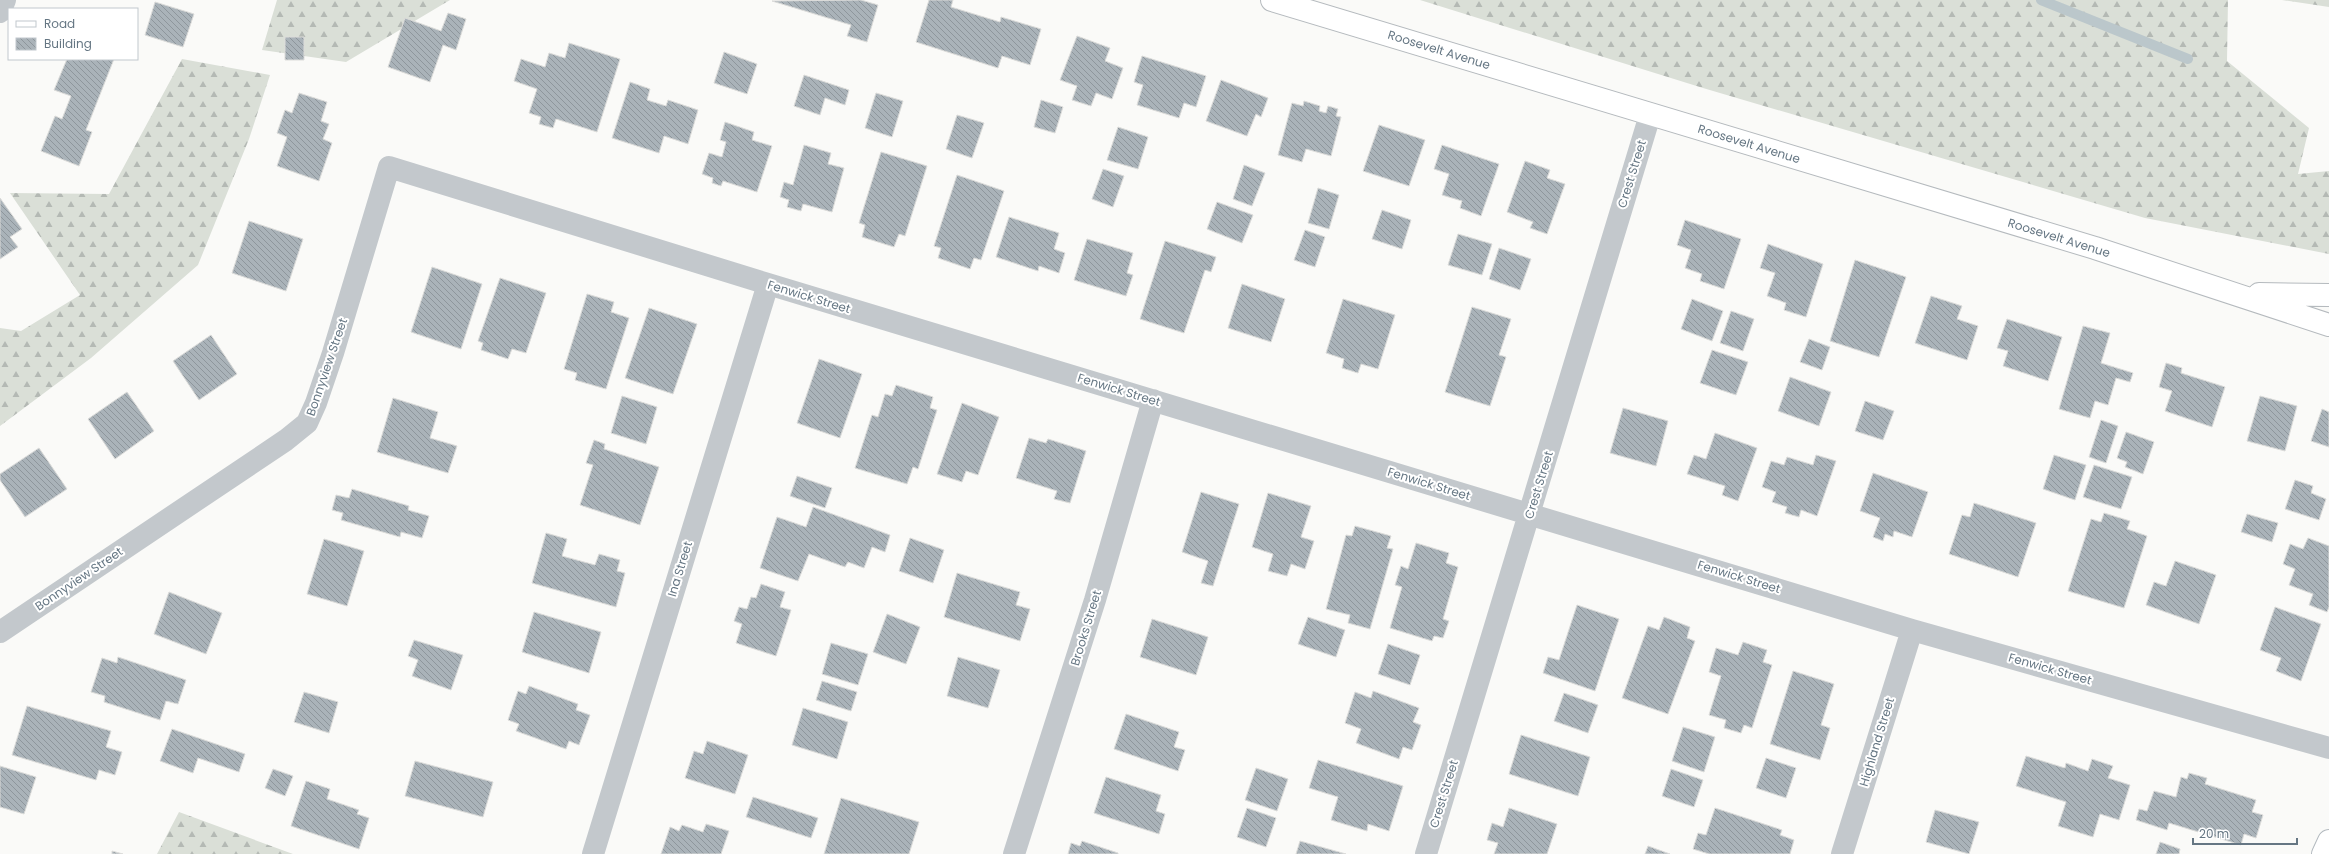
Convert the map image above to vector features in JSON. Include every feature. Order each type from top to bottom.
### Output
[{"type":"main road","name":"Roosevelt Avenue","points":[[1272,0],[2095,248],[2329,325]]},
{"type":"main road","name":"Roosevelt Avenue","points":[[2226,291],[2286,295],[2329,295]]},
{"type":"main road","points":[[2323,854],[2329,841]]},
{"type":"street","points":[[0,12],[5,0]]},
{"type":"street","name":"Crest Street","points":[[1426,854],[1650,115]]},
{"type":"street","name":"Bonnyview Street","points":[[0,632],[286,440],[307,423],[333,353],[389,167],[532,211]]},
{"type":"street","name":"Fenwick Street","points":[[532,211],[768,284],[1912,630],[2329,748]]},
{"type":"street","name":"Ina Street","points":[[593,854],[768,284]]},
{"type":"street","name":"Brooks Street","points":[[1014,854],[1095,600],[1153,400]]},
{"type":"street","name":"Highland Street","points":[[1842,854],[1912,630]]},
{"type":"green space","points":[[277,0],[450,0],[346,62],[262,50]]},
{"type":"green space","points":[[1420,0],[2228,0],[2227,61],[2309,128],[2298,174],[2329,171],[2329,254],[2145,218],[1703,88]]},
{"type":"green space","points":[[2282,0],[2329,0],[2329,7]]},
{"type":"green space","points":[[182,59],[270,75],[249,139],[198,265],[91,358],[0,426],[0,328],[21,331],[80,295],[10,193],[109,194]]},
{"type":"green space","points":[[179,812],[293,854],[157,854]]},
{"type":"building","points":[[861,0],[878,5],[867,42],[847,36],[851,25],[772,1]]},
{"type":"building","points":[[929,0],[953,0],[951,7],[1000,22],[1001,17],[1041,29],[1030,65],[1002,56],[998,68],[916,42]]},
{"type":"building","points":[[155,2],[194,14],[183,47],[145,35]]},
{"type":"building","points":[[448,13],[466,19],[456,50],[443,45],[430,82],[388,67],[405,18],[441,31]]},
{"type":"building","points":[[1077,36],[1110,48],[1105,61],[1123,68],[1112,99],[1096,93],[1091,106],[1072,100],[1077,86],[1060,80]]},
{"type":"building","points":[[285,37],[304,37],[304,60],[285,60]]},
{"type":"building","points":[[569,43],[620,59],[597,132],[556,119],[553,128],[539,124],[541,117],[529,113],[537,89],[514,81],[521,59],[545,67],[549,53],[565,58]]},
{"type":"building","points":[[724,52],[757,64],[747,94],[714,83]]},
{"type":"building","points":[[1142,56],[1206,76],[1196,107],[1184,103],[1179,118],[1137,105],[1143,85],[1134,82]]},
{"type":"building","points":[[67,60],[114,60],[86,130],[92,132],[79,166],[41,151],[55,116],[62,119],[71,96],[54,90]]},
{"type":"building","points":[[804,75],[849,90],[845,105],[825,98],[820,115],[794,106]]},
{"type":"building","points":[[1221,80],[1268,98],[1261,117],[1256,114],[1247,136],[1206,121]]},
{"type":"building","points":[[630,82],[650,89],[647,100],[666,106],[668,100],[698,110],[688,144],[664,136],[659,153],[612,138]]},
{"type":"building","points":[[299,93],[327,102],[321,121],[329,124],[323,139],[332,143],[319,181],[277,166],[287,137],[277,133],[285,110],[292,113]]},
{"type":"building","points":[[876,93],[903,101],[892,137],[865,128]]},
{"type":"building","points":[[1041,100],[1063,107],[1055,133],[1034,127]]},
{"type":"building","points":[[1304,101],[1320,106],[1319,111],[1326,113],[1328,106],[1338,109],[1336,116],[1341,117],[1331,156],[1306,149],[1302,162],[1278,155],[1292,103],[1303,106]]},
{"type":"building","points":[[957,115],[984,123],[972,158],[946,149]]},
{"type":"building","points":[[725,122],[754,132],[752,140],[772,146],[757,192],[723,181],[721,186],[712,183],[713,178],[702,174],[709,153],[722,157],[726,142],[720,140]]},
{"type":"building","points":[[1379,125],[1425,140],[1409,186],[1363,171]]},
{"type":"building","points":[[1118,127],[1148,137],[1138,169],[1107,160]]},
{"type":"building","points":[[804,145],[831,153],[828,164],[844,168],[832,212],[803,204],[801,211],[787,207],[789,200],[780,197],[784,182],[793,185]]},
{"type":"building","points":[[1442,145],[1499,164],[1481,216],[1460,208],[1462,201],[1442,195],[1449,174],[1434,169]]},
{"type":"building","points":[[881,152],[927,166],[905,236],[899,234],[894,247],[862,237],[865,225],[859,223]]},
{"type":"building","points":[[1525,161],[1550,170],[1547,178],[1565,184],[1547,234],[1530,228],[1533,222],[1507,212]]},
{"type":"building","points":[[1244,165],[1265,173],[1252,206],[1233,199]]},
{"type":"building","points":[[1103,169],[1124,176],[1113,207],[1092,199]]},
{"type":"building","points":[[957,175],[1004,191],[981,260],[974,258],[970,269],[938,258],[941,248],[934,246]]},
{"type":"building","points":[[1318,188],[1339,195],[1329,229],[1308,223]]},
{"type":"building","points":[[0,198],[22,229],[10,237],[18,247],[0,259]]},
{"type":"building","points":[[1217,202],[1253,215],[1242,243],[1207,229]]},
{"type":"building","points":[[1382,210],[1411,220],[1402,249],[1372,239]]},
{"type":"building","points":[[1009,217],[1059,233],[1054,249],[1065,253],[1059,273],[1039,266],[1038,271],[996,257]]},
{"type":"building","points":[[1685,220],[1741,239],[1724,289],[1700,281],[1702,274],[1685,268],[1691,250],[1677,245]]},
{"type":"building","points":[[249,221],[303,239],[286,291],[232,273]]},
{"type":"building","points":[[1305,230],[1325,237],[1315,267],[1294,260]]},
{"type":"building","points":[[1458,234],[1492,244],[1482,275],[1448,265]]},
{"type":"building","points":[[1087,239],[1133,253],[1127,273],[1133,275],[1126,296],[1074,280]]},
{"type":"building","points":[[1165,241],[1216,257],[1211,272],[1205,270],[1184,333],[1140,319]]},
{"type":"building","points":[[1768,244],[1823,264],[1806,317],[1784,310],[1786,303],[1767,296],[1775,273],[1760,268]]},
{"type":"building","points":[[1499,248],[1531,259],[1520,290],[1489,279]]},
{"type":"building","points":[[1855,260],[1906,277],[1879,357],[1830,341]]},
{"type":"building","points":[[432,267],[482,284],[461,349],[411,332]]},
{"type":"building","points":[[500,278],[546,293],[526,353],[512,349],[508,359],[481,350],[483,343],[478,341]]},
{"type":"building","points":[[1242,284],[1285,299],[1271,342],[1228,328]]},
{"type":"building","points":[[587,294],[614,302],[611,312],[629,318],[606,389],[575,380],[577,373],[564,369]]},
{"type":"building","points":[[1931,296],[1962,306],[1957,319],[1978,326],[1967,360],[1915,343]]},
{"type":"building","points":[[1343,299],[1395,315],[1378,369],[1361,364],[1358,373],[1342,368],[1344,359],[1326,353]]},
{"type":"building","points":[[1692,299],[1723,311],[1712,341],[1681,329]]},
{"type":"building","points":[[1472,307],[1511,319],[1499,355],[1506,357],[1490,406],[1445,392]]},
{"type":"building","points":[[649,308],[697,324],[673,394],[625,378]]},
{"type":"building","points":[[1731,311],[1754,319],[1743,351],[1720,343]]},
{"type":"building","points":[[2007,319],[2062,337],[2048,381],[2003,366],[2008,351],[1997,348]]},
{"type":"building","points":[[2083,326],[2110,333],[2101,363],[2133,373],[2130,382],[2116,378],[2108,405],[2095,401],[2090,418],[2059,409]]},
{"type":"building","points":[[211,335],[237,374],[199,400],[173,361]]},
{"type":"building","points":[[1809,339],[1830,347],[1822,370],[1800,362]]},
{"type":"building","points":[[1712,350],[1748,362],[1736,395],[1700,383]]},
{"type":"building","points":[[819,359],[862,374],[840,438],[797,423]]},
{"type":"building","points":[[2166,363],[2182,368],[2181,373],[2225,387],[2212,427],[2165,411],[2172,391],[2159,387]]},
{"type":"building","points":[[1790,377],[1831,392],[1819,426],[1778,411]]},
{"type":"building","points":[[896,385],[933,397],[930,408],[937,410],[918,469],[913,467],[907,484],[855,468],[872,415],[878,417],[885,394],[892,396]]},
{"type":"building","points":[[127,392],[154,431],[115,459],[88,419]]},
{"type":"building","points":[[622,396],[657,407],[646,444],[611,433]]},
{"type":"building","points":[[2260,396],[2297,406],[2285,451],[2247,441]]},
{"type":"building","points":[[393,398],[438,412],[430,438],[457,446],[448,473],[377,452]]},
{"type":"building","points":[[1865,401],[1894,411],[1883,440],[1855,431]]},
{"type":"building","points":[[962,403],[999,417],[978,475],[966,471],[962,482],[937,474]]},
{"type":"building","points":[[1623,408],[1668,421],[1656,466],[1610,453]]},
{"type":"building","points":[[2322,409],[2329,412],[2329,447],[2311,441]]},
{"type":"building","points":[[2101,420],[2118,426],[2106,463],[2089,457]]},
{"type":"building","points":[[2126,432],[2154,442],[2143,474],[2125,467],[2127,462],[2117,458]]},
{"type":"building","points":[[1715,433],[1757,448],[1738,501],[1722,495],[1725,486],[1687,474],[1694,455],[1706,459]]},
{"type":"building","points":[[1029,438],[1046,443],[1048,439],[1086,451],[1070,503],[1054,499],[1057,491],[1016,478]]},
{"type":"building","points":[[594,440],[605,444],[604,449],[659,467],[640,525],[580,505],[593,465],[586,463]]},
{"type":"building","points":[[39,448],[67,489],[25,517],[0,480],[0,474]]},
{"type":"building","points":[[1816,455],[1836,461],[1817,516],[1801,510],[1799,517],[1785,513],[1787,507],[1772,502],[1776,492],[1762,487],[1771,461],[1784,465],[1787,457],[1813,465]]},
{"type":"building","points":[[2054,455],[2086,465],[2075,500],[2043,489]]},
{"type":"building","points":[[2094,465],[2132,477],[2121,509],[2083,497]]},
{"type":"building","points":[[1873,473],[1928,492],[1912,537],[1894,531],[1893,537],[1885,534],[1883,541],[1873,537],[1880,518],[1860,511]]},
{"type":"building","points":[[797,476],[832,488],[825,508],[790,496]]},
{"type":"building","points":[[2295,480],[2313,486],[2311,493],[2326,499],[2319,520],[2285,509]]},
{"type":"building","points":[[352,489],[409,506],[408,510],[429,516],[422,538],[401,532],[400,537],[341,520],[343,513],[332,510],[336,495],[349,498]]},
{"type":"building","points":[[1201,492],[1239,504],[1213,586],[1201,583],[1208,561],[1182,552]]},
{"type":"building","points":[[1268,493],[1311,506],[1301,537],[1314,541],[1305,569],[1291,564],[1287,576],[1268,571],[1273,554],[1252,547]]},
{"type":"building","points":[[1974,503],[2036,523],[2018,577],[1949,554],[1962,515],[1970,517]]},
{"type":"building","points":[[813,507],[890,535],[885,552],[872,547],[864,568],[848,562],[845,567],[809,554],[798,581],[760,568],[777,517],[806,527]]},
{"type":"building","points":[[2104,513],[2130,521],[2127,529],[2147,536],[2124,608],[2068,591],[2091,519],[2101,522]]},
{"type":"building","points":[[2247,514],[2278,523],[2272,542],[2241,532]]},
{"type":"building","points":[[1355,526],[1391,536],[1387,548],[1393,549],[1370,629],[1348,623],[1350,615],[1326,609],[1346,535],[1352,536]]},
{"type":"building","points":[[546,533],[567,539],[562,556],[595,565],[599,554],[620,560],[617,571],[625,573],[616,607],[532,583]]},
{"type":"building","points":[[910,538],[944,550],[933,583],[899,571]]},
{"type":"building","points":[[2308,538],[2329,546],[2329,607],[2327,612],[2309,605],[2313,594],[2289,585],[2295,569],[2283,564],[2290,544],[2303,549]]},
{"type":"building","points":[[324,539],[364,551],[347,606],[307,594]]},
{"type":"building","points":[[1416,543],[1449,553],[1446,563],[1458,567],[1443,619],[1449,621],[1443,638],[1434,636],[1432,641],[1390,628],[1402,587],[1395,585],[1401,566],[1408,569]]},
{"type":"building","points":[[2175,561],[2216,575],[2199,624],[2146,605],[2154,582],[2166,586]]},
{"type":"building","points":[[957,573],[1020,592],[1016,605],[1030,609],[1020,641],[944,617]]},
{"type":"building","points":[[761,584],[785,592],[780,607],[791,610],[776,656],[736,643],[742,624],[734,621],[739,607],[747,609],[751,597],[756,598]]},
{"type":"building","points":[[169,592],[222,613],[206,654],[154,634]]},
{"type":"building","points":[[1577,605],[1619,619],[1595,691],[1543,673],[1548,657],[1559,660]]},
{"type":"building","points":[[2275,607],[2321,624],[2301,681],[2276,671],[2281,658],[2260,650]]},
{"type":"building","points":[[534,612],[601,632],[589,673],[522,652]]},
{"type":"building","points":[[887,614],[920,627],[906,664],[873,652]]},
{"type":"building","points":[[1308,617],[1345,630],[1336,657],[1298,644]]},
{"type":"building","points":[[1664,617],[1690,627],[1687,638],[1695,641],[1668,714],[1622,698],[1648,626],[1659,630]]},
{"type":"building","points":[[1152,619],[1208,637],[1196,675],[1140,657]]},
{"type":"building","points":[[414,640],[463,655],[451,690],[412,676],[418,660],[408,656]]},
{"type":"building","points":[[1743,642],[1767,650],[1763,662],[1772,665],[1752,728],[1744,725],[1741,733],[1724,728],[1726,720],[1709,715],[1721,676],[1709,672],[1716,648],[1738,655]]},
{"type":"building","points":[[831,643],[868,654],[858,685],[822,674]]},
{"type":"building","points":[[1388,644],[1420,655],[1410,685],[1378,674]]},
{"type":"building","points":[[118,657],[186,680],[178,704],[166,701],[160,720],[104,702],[105,696],[91,692],[102,658],[117,663]]},
{"type":"building","points":[[958,657],[1000,670],[988,708],[947,696]]},
{"type":"building","points":[[1793,671],[1834,684],[1821,725],[1830,728],[1820,760],[1770,744]]},
{"type":"building","points":[[822,681],[857,692],[851,711],[816,700]]},
{"type":"building","points":[[529,686],[578,704],[576,710],[590,715],[579,745],[569,741],[566,749],[516,731],[519,724],[508,720],[518,691],[526,694]]},
{"type":"building","points":[[1373,691],[1419,708],[1413,722],[1421,725],[1412,750],[1403,747],[1399,759],[1356,743],[1361,729],[1345,723],[1355,692],[1371,698]]},
{"type":"building","points":[[304,692],[338,702],[329,733],[294,722]]},
{"type":"building","points":[[1564,693],[1598,705],[1588,733],[1554,721]]},
{"type":"building","points":[[27,706],[111,731],[106,747],[122,752],[115,775],[99,770],[96,780],[12,755]]},
{"type":"building","points":[[803,708],[848,722],[837,759],[792,745]]},
{"type":"building","points":[[1126,714],[1179,732],[1174,747],[1185,750],[1178,771],[1114,749]]},
{"type":"building","points":[[1683,727],[1715,737],[1704,772],[1672,761]]},
{"type":"building","points":[[172,729],[245,754],[239,772],[198,758],[193,773],[160,761]]},
{"type":"building","points":[[1521,735],[1590,757],[1578,796],[1509,774]]},
{"type":"building","points":[[707,741],[748,755],[735,794],[685,778],[694,751],[703,754]]},
{"type":"building","points":[[2026,756],[2065,768],[2066,763],[2088,771],[2092,759],[2113,766],[2108,778],[2130,785],[2119,820],[2100,814],[2093,837],[2058,826],[2066,802],[2016,786]]},
{"type":"building","points":[[1766,758],[1796,768],[1786,798],[1756,788]]},
{"type":"building","points":[[1318,760],[1403,786],[1389,831],[1368,824],[1367,831],[1331,820],[1338,797],[1309,788]]},
{"type":"building","points":[[415,761],[493,782],[483,817],[405,796]]},
{"type":"building","points":[[0,766],[36,777],[24,814],[0,807]]},
{"type":"building","points":[[1256,768],[1288,779],[1277,811],[1245,800]]},
{"type":"building","points":[[273,769],[293,776],[285,796],[265,788]]},
{"type":"building","points":[[1671,769],[1703,780],[1694,807],[1662,796]]},
{"type":"building","points":[[2189,773],[2207,778],[2205,784],[2256,800],[2252,812],[2263,815],[2256,838],[2244,834],[2241,845],[2169,823],[2167,830],[2136,820],[2139,809],[2147,811],[2154,791],[2176,797],[2181,777],[2187,779]]},
{"type":"building","points":[[1106,777],[1161,795],[1156,811],[1165,814],[1159,834],[1094,813]]},
{"type":"building","points":[[306,781],[330,789],[327,799],[359,810],[357,814],[369,818],[359,849],[291,826]]},
{"type":"building","points":[[753,797],[818,818],[811,838],[746,817]]},
{"type":"building","points":[[841,798],[919,822],[909,854],[824,854]]},
{"type":"building","points":[[1247,808],[1276,818],[1266,847],[1237,837]]},
{"type":"building","points":[[1509,808],[1557,824],[1547,854],[1494,854],[1498,843],[1487,840],[1492,823],[1503,827]]},
{"type":"building","points":[[1715,808],[1782,830],[1780,835],[1794,840],[1790,854],[1709,854],[1693,849],[1698,833],[1706,835]]},
{"type":"building","points":[[1935,810],[1979,822],[1969,854],[1926,842]]},
{"type":"building","points":[[706,824],[729,831],[721,854],[661,854],[670,827],[679,831],[682,825],[703,832]]},
{"type":"building","points":[[1082,841],[1118,854],[1068,854],[1071,843],[1080,846]]},
{"type":"building","points":[[1300,841],[1346,854],[1296,854]]},
{"type":"building","points":[[2160,842],[2180,849],[2179,854],[2156,854]]},
{"type":"building","points":[[1648,846],[1670,854],[1645,854]]},
{"type":"building","points":[[112,851],[123,854],[112,854]]},
{"type":"waterway","points":[[2041,0],[2188,59]]}]
